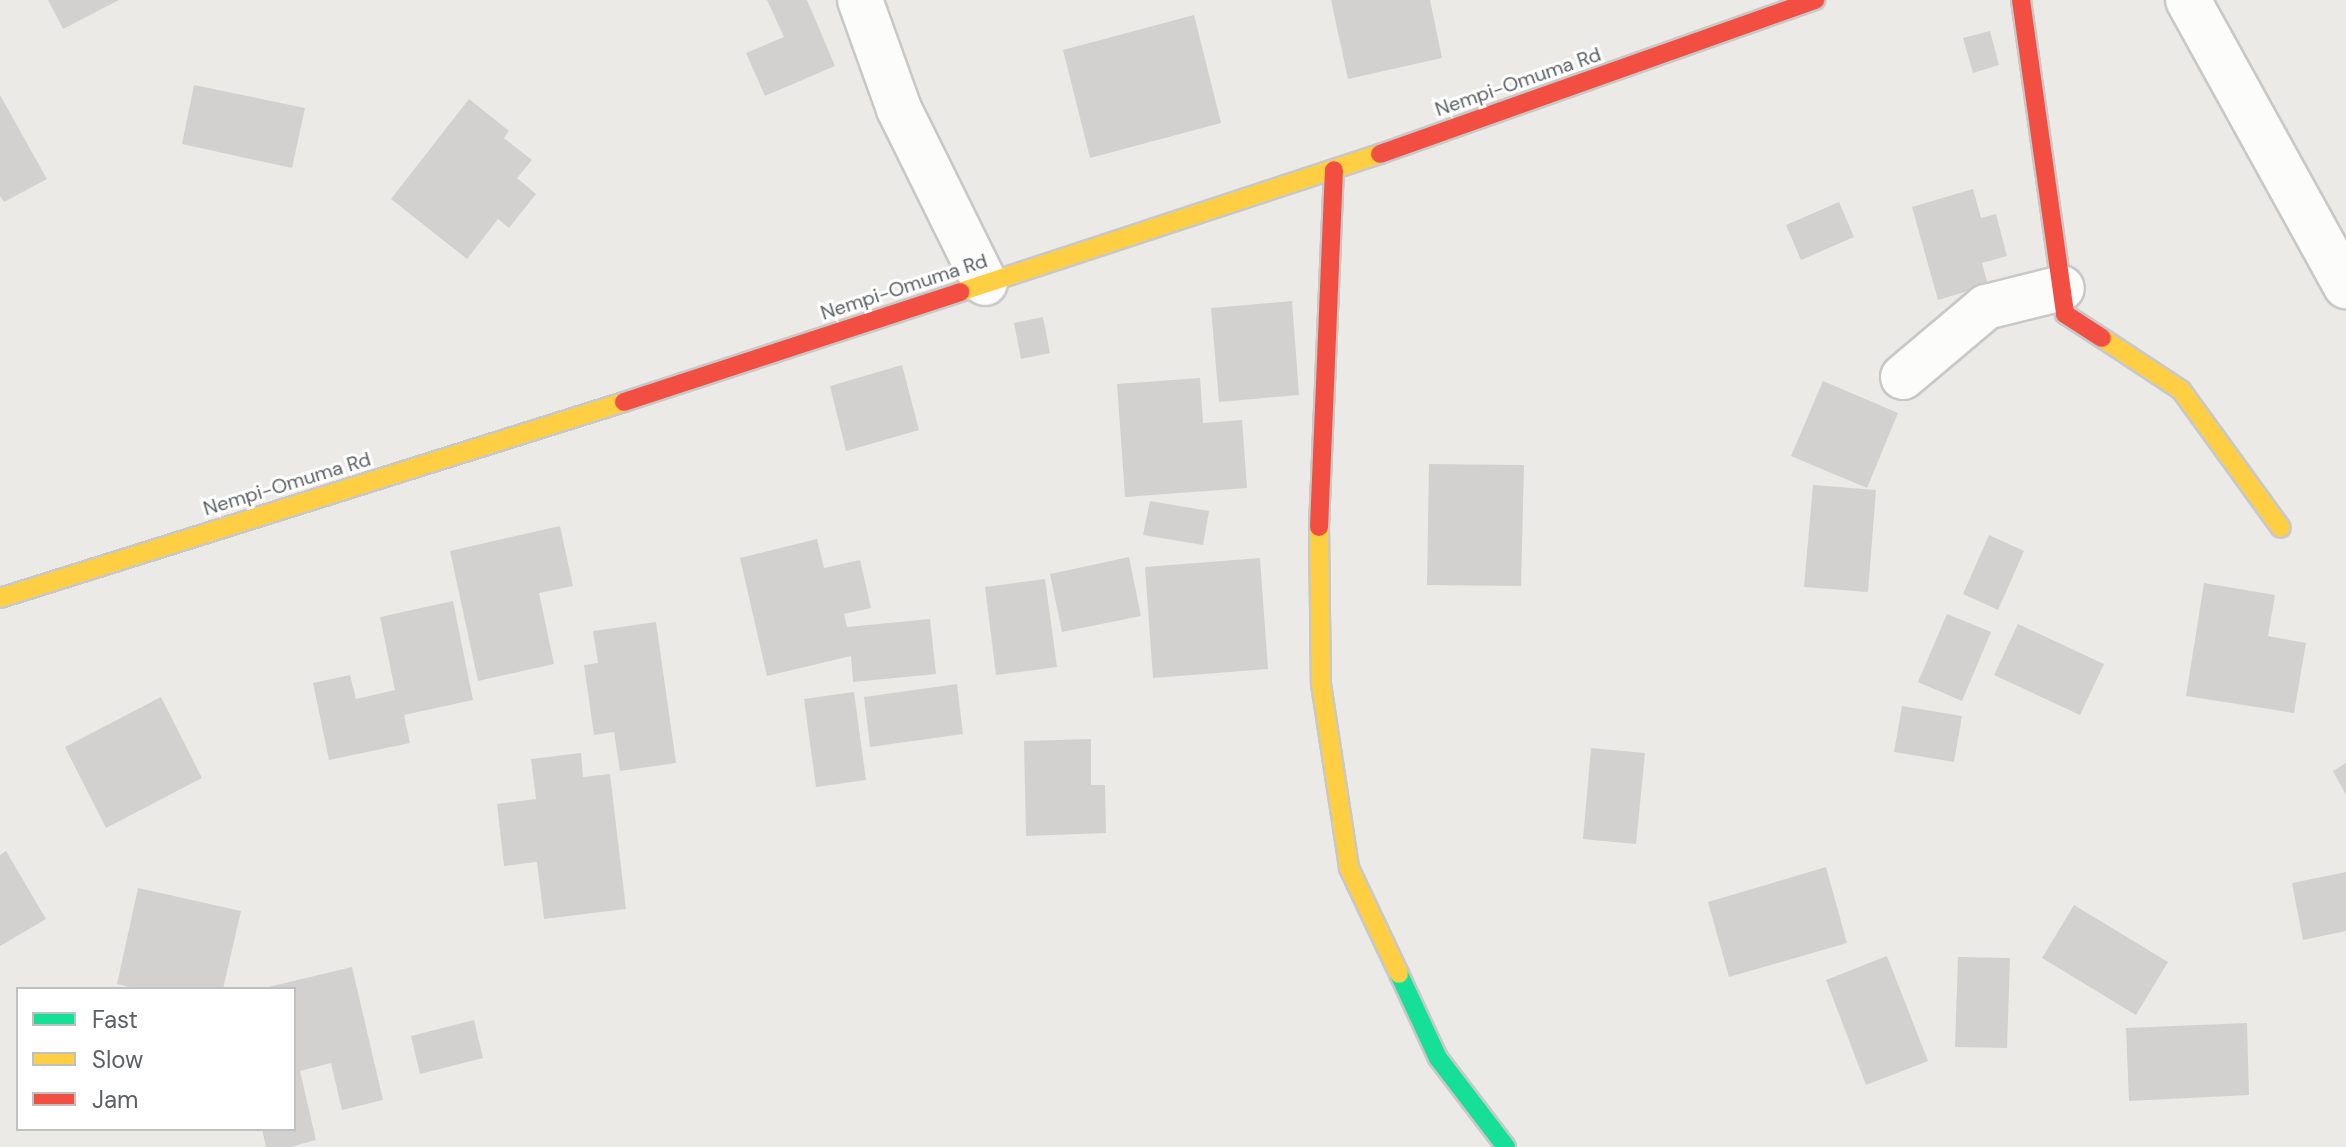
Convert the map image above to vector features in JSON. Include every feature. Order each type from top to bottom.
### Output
[{"type":"street","points":[[860,0],[899,109],[985,283]]},
{"type":"street","name":"Nempi-Omuma Rd","points":[[0,598],[683,383],[1334,170],[1816,0]]},
{"type":"street","points":[[2021,0],[2065,314],[2181,390],[2281,528]]},
{"type":"street","points":[[2188,0],[2346,286]]},
{"type":"street","points":[[1334,170],[1319,508],[1321,684],[1349,868],[1438,1058],[1501,1145]]},
{"type":"street","points":[[1903,377],[1986,307],[2062,288]]},
{"type":"building","points":[[48,0],[119,0],[63,29]]},
{"type":"building","points":[[767,0],[807,0],[835,66],[765,96],[746,53],[784,37]]},
{"type":"building","points":[[1331,0],[1430,0],[1442,58],[1348,79]]},
{"type":"building","points":[[1194,15],[1221,123],[1090,158],[1063,50]]},
{"type":"building","points":[[1990,31],[1999,65],[1973,73],[1963,38]]},
{"type":"building","points":[[194,85],[305,108],[292,168],[182,144]]},
{"type":"building","points":[[0,95],[47,179],[4,202],[0,196]]},
{"type":"building","points":[[469,99],[509,131],[504,138],[532,160],[517,178],[536,194],[509,228],[498,219],[467,259],[391,199]]},
{"type":"building","points":[[1973,189],[1981,218],[1996,214],[2007,256],[1982,263],[1988,285],[1938,300],[1912,207]]},
{"type":"building","points":[[1839,202],[1854,237],[1801,260],[1786,225]]},
{"type":"building","points":[[1292,301],[1299,395],[1219,402],[1211,308]]},
{"type":"building","points":[[1043,317],[1050,353],[1021,359],[1014,323]]},
{"type":"building","points":[[902,365],[919,430],[846,451],[830,386]]},
{"type":"building","points":[[1200,378],[1203,423],[1242,420],[1247,488],[1125,497],[1117,384]]},
{"type":"building","points":[[1823,381],[1898,413],[1867,488],[1791,456]]},
{"type":"building","points":[[1429,464],[1524,465],[1521,586],[1427,585]]},
{"type":"building","points":[[1813,485],[1876,490],[1868,592],[1804,587]]},
{"type":"building","points":[[1150,501],[1209,511],[1203,545],[1143,535]]},
{"type":"building","points":[[560,526],[573,586],[539,593],[554,664],[478,681],[450,551]]},
{"type":"building","points":[[1989,535],[2024,551],[1998,610],[1963,594]]},
{"type":"building","points":[[817,539],[824,568],[860,560],[871,608],[844,614],[847,627],[930,619],[936,674],[853,682],[851,656],[767,676],[740,558]]},
{"type":"building","points":[[1129,557],[1141,616],[1062,632],[1050,574]]},
{"type":"building","points":[[1260,558],[1268,669],[1153,678],[1145,567]]},
{"type":"building","points":[[1045,579],[1057,667],[996,675],[985,587]]},
{"type":"building","points":[[2204,583],[2275,595],[2268,636],[2306,643],[2294,713],[2186,696]]},
{"type":"building","points":[[453,601],[473,700],[404,715],[410,743],[329,760],[313,683],[350,675],[356,699],[395,690],[380,617]]},
{"type":"building","points":[[1947,614],[1991,632],[1962,701],[1918,682]]},
{"type":"building","points":[[656,622],[676,763],[620,771],[614,732],[594,735],[584,665],[598,663],[593,631]]},
{"type":"building","points":[[2018,624],[2104,664],[2080,715],[1994,675]]},
{"type":"building","points":[[957,684],[963,734],[870,747],[864,697]]},
{"type":"building","points":[[854,692],[866,780],[816,787],[804,699]]},
{"type":"building","points":[[161,697],[202,778],[106,828],[65,747]]},
{"type":"building","points":[[1902,706],[1962,716],[1954,762],[1894,752]]},
{"type":"building","points":[[1091,739],[1091,785],[1105,785],[1106,833],[1026,836],[1024,741]]},
{"type":"building","points":[[1591,748],[1645,753],[1636,844],[1583,839]]},
{"type":"building","points":[[581,753],[583,777],[610,774],[626,909],[544,919],[537,862],[504,866],[497,804],[536,799],[531,759]]},
{"type":"building","points":[[2346,763],[2346,795],[2333,771]]},
{"type":"building","points":[[6,851],[46,919],[0,946],[0,855]]},
{"type":"building","points":[[1826,867],[1847,943],[1729,977],[1708,902]]},
{"type":"building","points":[[2346,872],[2346,931],[2303,940],[2292,883]]},
{"type":"building","points":[[138,888],[241,911],[223,987],[129,987],[117,984]]},
{"type":"building","points":[[2074,905],[2168,962],[2136,1015],[2042,958]]},
{"type":"building","points":[[1887,956],[1928,1061],[1866,1085],[1826,980]]},
{"type":"building","points":[[1958,957],[2010,958],[2007,1048],[1955,1047]]},
{"type":"building","points":[[352,967],[383,1100],[342,1110],[331,1063],[300,1071],[316,1140],[290,1147],[266,1147],[262,1131],[296,1131],[296,987],[268,987]]},
{"type":"building","points":[[474,1020],[483,1058],[420,1074],[411,1036]]},
{"type":"building","points":[[2247,1023],[2249,1095],[2129,1101],[2126,1028]]},
{"type":"traffic: fast","points":[[1399,974],[1438,1058],[1506,1147]]},
{"type":"traffic: slow","points":[[960,292],[1380,154]]},
{"type":"traffic: slow","points":[[2102,338],[2181,390],[2281,528]]},
{"type":"traffic: slow","points":[[0,598],[624,402]]},
{"type":"traffic: slow","points":[[1319,527],[1321,684],[1349,868],[1399,974]]},
{"type":"traffic: jam","points":[[1380,154],[1816,0]]},
{"type":"traffic: jam","points":[[2021,0],[2065,314],[2102,338]]},
{"type":"traffic: jam","points":[[1319,527],[1334,170]]},
{"type":"traffic: jam","points":[[624,402],[960,292]]}]
